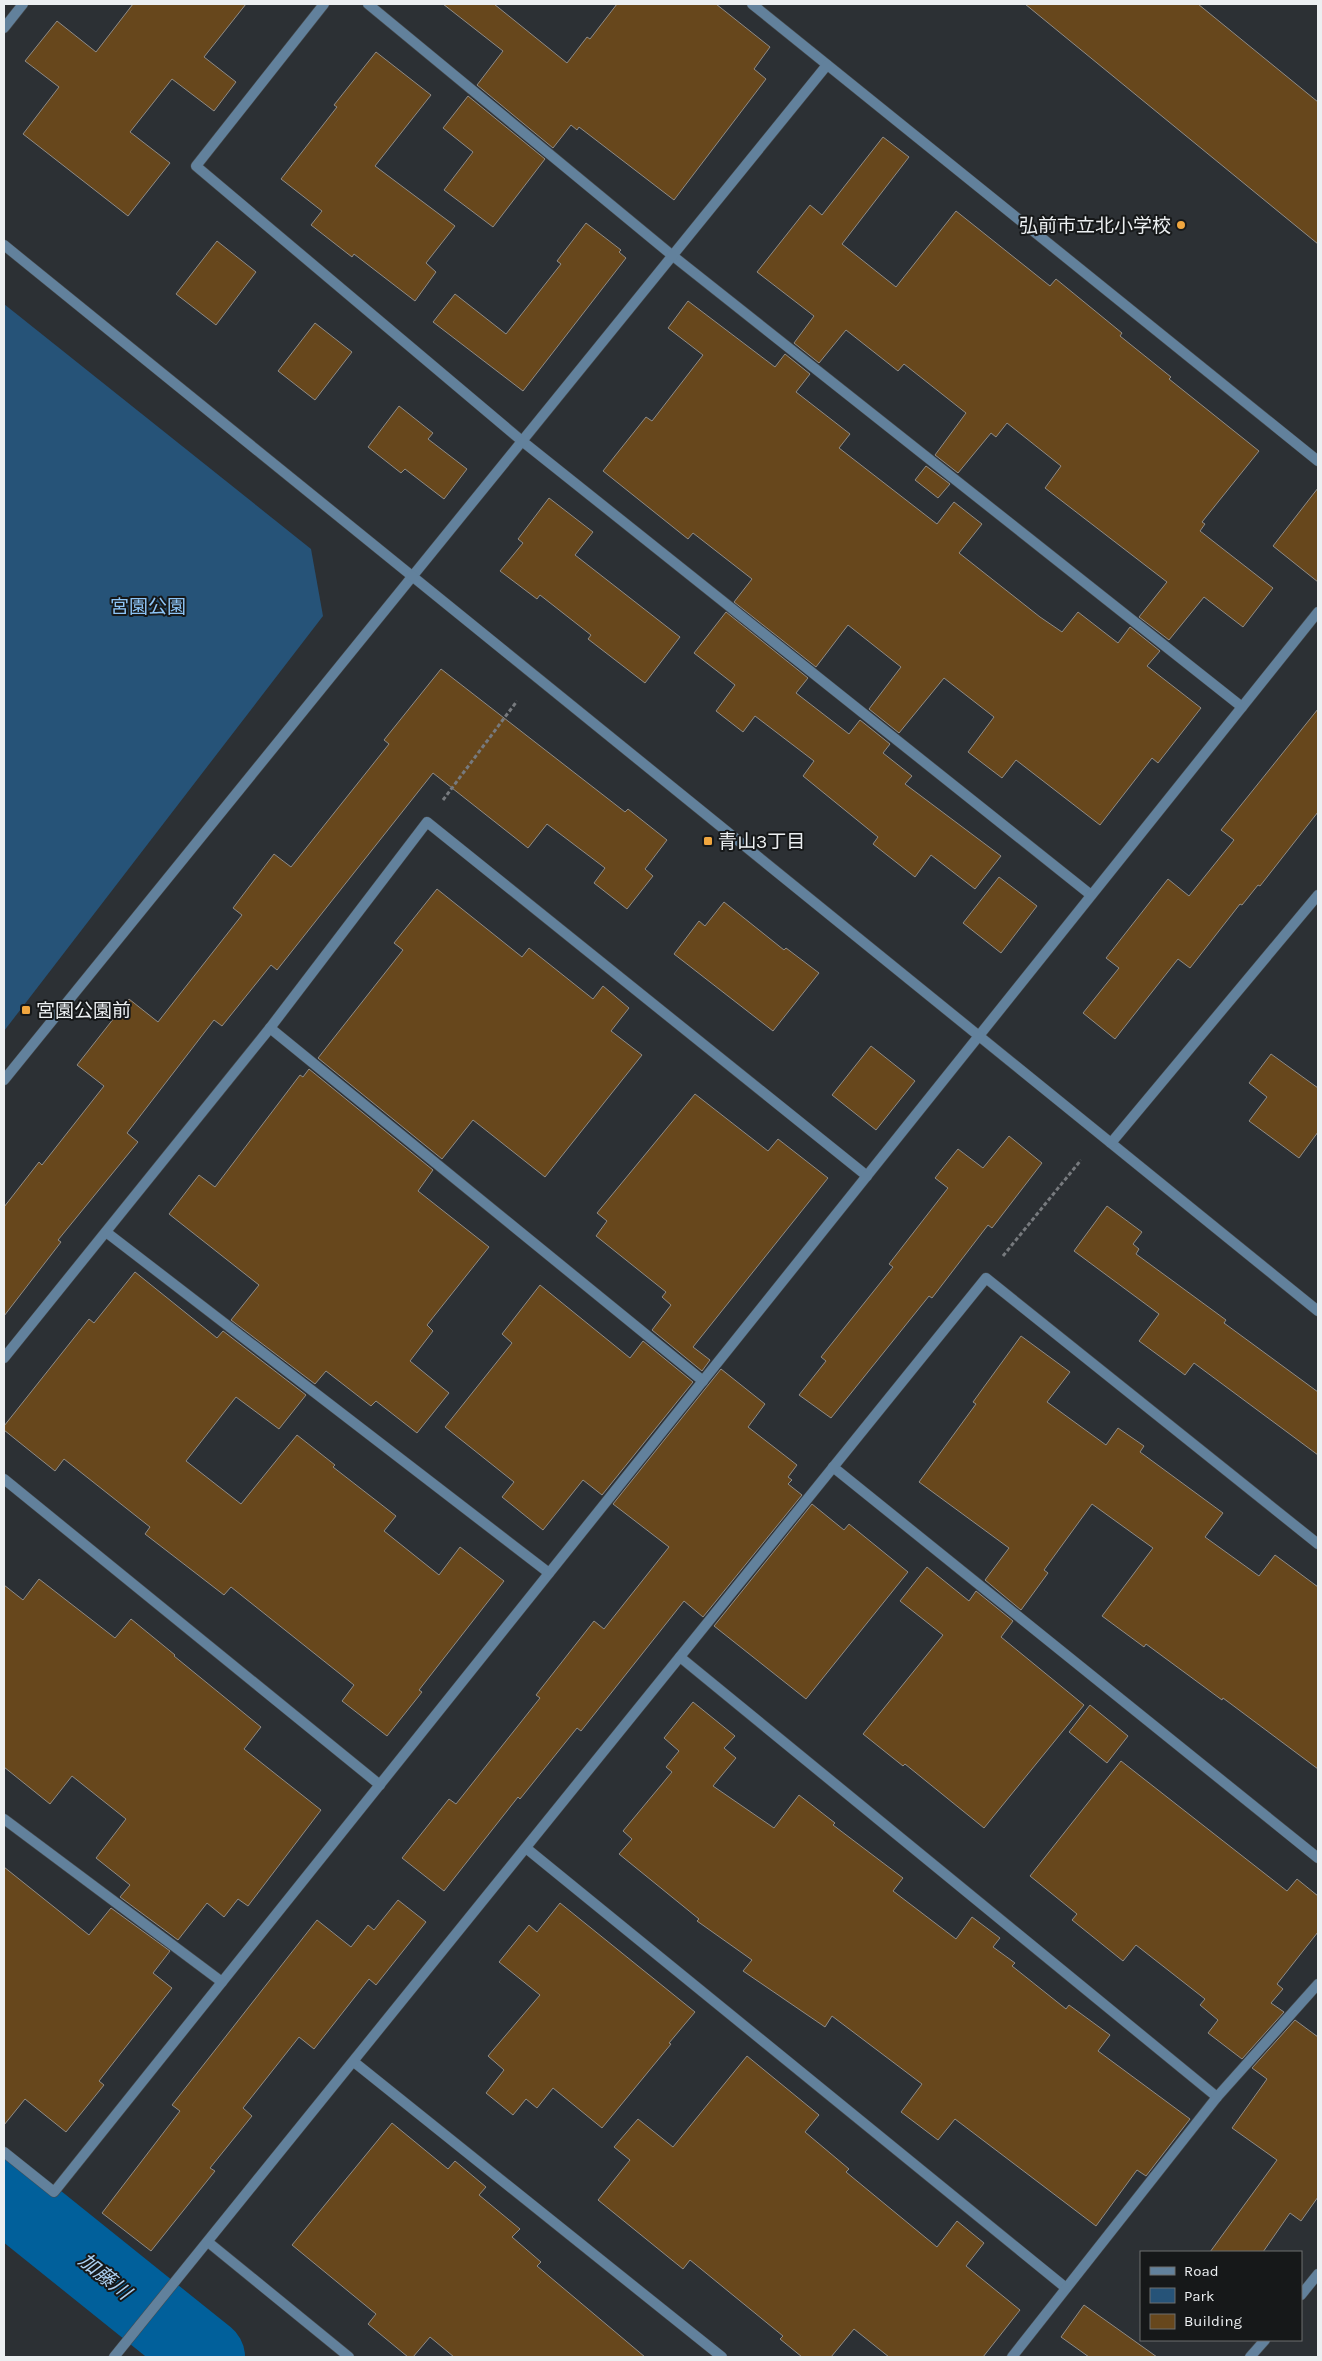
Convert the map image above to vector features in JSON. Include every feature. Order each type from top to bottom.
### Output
[{"type":"street","points":[[4,26],[23,4]]},
{"type":"street","points":[[324,4],[196,166],[522,441],[1091,895]]},
{"type":"street","points":[[368,4],[673,256],[1242,707]]},
{"type":"street","points":[[752,4],[1318,461]]},
{"type":"street","points":[[4,1080],[827,65]]},
{"type":"street","points":[[4,244],[1318,1311]]},
{"type":"street","points":[[4,2152],[54,2192],[1318,612]]},
{"type":"street","points":[[4,1358],[270,1028],[427,822],[867,1176]]},
{"type":"street","points":[[1111,1143],[1318,894]]},
{"type":"street","points":[[270,1028],[703,1381]]},
{"type":"street","points":[[106,1232],[549,1573]]},
{"type":"street","points":[[114,2357],[986,1278],[1318,1544]]},
{"type":"street","points":[[833,1467],[1318,1858]]},
{"type":"street","points":[[4,1479],[380,1785]]},
{"type":"street","points":[[680,1657],[1217,2097]]},
{"type":"street","points":[[4,1819],[222,1982]]},
{"type":"street","points":[[526,1848],[1066,2288]]},
{"type":"street","points":[[1012,2357],[1217,2097],[1318,1984]]},
{"type":"street","points":[[354,2062],[722,2357]]},
{"type":"street","points":[[208,2242],[349,2357]]},
{"type":"street","points":[[1302,2294],[1318,2274]]},
{"type":"street","points":[[1250,2357],[1264,2341]]},
{"type":"path","points":[[427,822],[517,701]]},
{"type":"path","points":[[986,1278],[1081,1160]]},
{"type":"green space","name":"宮園公園","points":[[4,304],[311,549],[323,616],[4,1031]]},
{"type":"building","points":[[133,4],[246,4],[204,57],[236,82],[214,111],[172,79],[130,132],[170,163],[128,216],[23,134],[59,87],[25,61],[57,21],[96,52]]},
{"type":"building","points":[[443,4],[494,4],[567,63],[587,37],[590,39],[617,4],[716,4],[770,47],[754,69],[766,79],[674,200],[579,127],[577,130],[571,125],[553,148],[477,85],[503,51]]},
{"type":"building","points":[[1025,4],[1198,4],[1318,102],[1318,244]]},
{"type":"building","points":[[376,52],[431,95],[375,166],[455,226],[426,263],[436,272],[415,301],[354,254],[352,257],[311,225],[322,211],[281,179],[337,107],[334,105]]},
{"type":"building","points":[[468,96],[545,159],[493,227],[444,190],[473,152],[443,128]]},
{"type":"building","points":[[883,137],[909,157],[842,244],[896,287],[956,211],[1050,286],[1056,279],[1122,333],[1120,336],[1171,377],[1169,379],[1259,451],[1202,522],[1205,524],[1200,531],[1273,588],[1243,627],[1204,597],[1169,640],[1139,617],[1167,582],[1045,488],[1061,466],[1007,423],[996,437],[991,433],[958,473],[935,455],[966,413],[904,364],[898,371],[846,330],[819,363],[794,343],[814,316],[757,272],[810,205],[822,215]]},
{"type":"building","points":[[586,223],[621,250],[619,252],[626,258],[523,391],[433,322],[455,294],[506,334],[561,264],[557,261]]},
{"type":"building","points":[[217,241],[256,272],[216,325],[176,294]]},
{"type":"building","points":[[688,301],[775,367],[785,354],[810,374],[796,392],[850,434],[839,448],[937,524],[954,502],[982,524],[959,553],[1040,617],[1062,632],[1078,612],[1118,643],[1130,627],[1160,651],[1147,666],[1201,708],[1158,763],[1152,758],[1100,825],[1016,760],[1002,778],[968,752],[994,717],[944,678],[899,733],[869,709],[901,667],[848,625],[816,667],[734,602],[752,579],[693,533],[688,539],[603,471],[646,417],[652,421],[703,355],[668,328]]},
{"type":"building","points":[[315,323],[352,352],[315,400],[278,371]]},
{"type":"building","points":[[399,406],[433,433],[428,439],[467,469],[444,499],[405,469],[401,473],[368,447]]},
{"type":"building","points":[[926,466],[950,484],[938,498],[915,480]]},
{"type":"building","points":[[1318,488],[1318,582],[1273,546]]},
{"type":"building","points":[[549,498],[593,532],[575,555],[680,637],[645,683],[588,639],[591,635],[540,595],[537,599],[500,571],[523,543],[518,539]]},
{"type":"building","points":[[726,612],[808,678],[796,693],[849,734],[860,720],[890,744],[883,753],[912,776],[905,784],[1001,856],[975,889],[931,855],[915,877],[873,844],[878,837],[803,776],[814,761],[755,716],[743,732],[716,711],[735,685],[694,653]]},
{"type":"building","points":[[441,669],[625,812],[628,809],[667,840],[645,869],[653,876],[627,909],[594,883],[605,868],[547,824],[528,848],[433,773],[277,970],[271,965],[222,1026],[214,1020],[127,1133],[138,1142],[58,1240],[61,1242],[4,1316],[4,1207],[39,1162],[42,1165],[104,1086],[77,1065],[129,999],[158,1022],[242,915],[233,908],[274,854],[291,867],[389,744],[384,740]]},
{"type":"building","points":[[1318,709],[1318,812],[1260,886],[1258,885],[1242,905],[1240,904],[1190,968],[1178,959],[1115,1039],[1083,1013],[1119,968],[1106,958],[1168,879],[1189,896],[1234,840],[1221,830]]},
{"type":"building","points":[[999,877],[1037,906],[1001,953],[963,923]]},
{"type":"building","points":[[437,889],[522,957],[529,948],[593,999],[603,986],[629,1008],[611,1031],[642,1055],[545,1177],[473,1120],[442,1159],[318,1058],[403,950],[394,943]]},
{"type":"building","points":[[724,902],[784,950],[786,948],[819,973],[773,1031],[674,954],[699,921],[705,926]]},
{"type":"building","points":[[871,1046],[915,1081],[876,1130],[832,1095]]},
{"type":"building","points":[[1271,1054],[1318,1088],[1318,1132],[1299,1158],[1249,1121],[1267,1097],[1249,1083]]},
{"type":"building","points":[[309,1069],[433,1170],[418,1191],[489,1247],[427,1325],[433,1331],[410,1361],[449,1393],[417,1433],[376,1401],[371,1406],[326,1371],[315,1384],[231,1320],[259,1285],[169,1214],[199,1175],[215,1187],[300,1075],[303,1077]]},
{"type":"building","points":[[695,1094],[768,1151],[778,1139],[828,1178],[693,1347],[710,1360],[702,1371],[652,1330],[671,1305],[662,1297],[666,1292],[596,1236],[607,1221],[597,1213]]},
{"type":"building","points":[[1009,1136],[1042,1163],[992,1228],[988,1225],[932,1298],[929,1296],[831,1418],[799,1395],[826,1361],[821,1357],[893,1267],[889,1264],[948,1188],[935,1178],[958,1149],[983,1168]]},
{"type":"building","points":[[1107,1206],[1142,1232],[1133,1244],[1139,1249],[1136,1254],[1226,1320],[1224,1323],[1318,1392],[1318,1455],[1194,1363],[1185,1375],[1139,1341],[1159,1314],[1074,1251]]},
{"type":"building","points":[[135,1272],[217,1338],[223,1331],[306,1395],[279,1429],[236,1397],[186,1461],[241,1504],[297,1435],[335,1465],[333,1467],[396,1516],[384,1531],[439,1575],[460,1547],[504,1581],[419,1690],[422,1692],[387,1736],[342,1701],[354,1685],[231,1587],[224,1595],[145,1534],[150,1527],[64,1459],[55,1471],[4,1430],[4,1426],[89,1319],[94,1323]]},
{"type":"building","points":[[540,1285],[630,1358],[643,1341],[693,1382],[602,1495],[583,1480],[543,1530],[502,1497],[514,1482],[445,1427],[512,1343],[502,1334]]},
{"type":"building","points":[[1021,1336],[1070,1372],[1047,1402],[1106,1445],[1118,1428],[1144,1446],[1140,1452],[1223,1513],[1205,1537],[1259,1576],[1275,1555],[1318,1587],[1318,1769],[1223,1698],[1222,1700],[1146,1644],[1144,1647],[1102,1616],[1153,1548],[1092,1504],[1044,1570],[1048,1573],[1021,1610],[985,1580],[1009,1548],[919,1482],[976,1404],[973,1402]]},
{"type":"building","points":[[721,1369],[765,1404],[748,1427],[797,1465],[788,1477],[792,1480],[788,1484],[802,1495],[703,1617],[684,1601],[581,1731],[577,1728],[520,1799],[518,1797],[444,1891],[402,1858],[449,1799],[456,1804],[540,1698],[536,1695],[594,1621],[604,1629],[669,1547],[613,1504]]},
{"type":"building","points":[[812,1504],[844,1530],[849,1524],[908,1572],[806,1699],[714,1626]]},
{"type":"building","points":[[927,1567],[969,1601],[976,1591],[1013,1621],[1001,1637],[1084,1705],[984,1828],[905,1764],[903,1766],[863,1734],[943,1635],[900,1601]]},
{"type":"building","points":[[39,1579],[115,1638],[131,1619],[175,1655],[261,1727],[244,1749],[321,1810],[248,1906],[238,1899],[224,1917],[207,1903],[178,1940],[120,1897],[130,1885],[96,1858],[126,1819],[72,1776],[50,1804],[4,1767],[4,1585],[23,1600]]},
{"type":"building","points":[[693,1702],[735,1736],[724,1748],[736,1758],[713,1786],[774,1828],[799,1795],[835,1823],[833,1825],[903,1878],[893,1891],[956,1939],[972,1917],[1000,1938],[993,1947],[1015,1963],[1012,1966],[1066,2009],[1069,2005],[1110,2035],[1098,2051],[1190,2119],[1146,2176],[1137,2170],[1096,2226],[955,2119],[938,2140],[901,2112],[922,2084],[832,2016],[825,2027],[743,1971],[752,1960],[697,1921],[699,1919],[619,1854],[632,1839],[623,1831],[672,1772],[666,1767],[679,1751],[664,1738]]},
{"type":"building","points":[[1090,1705],[1128,1736],[1107,1763],[1069,1732]]},
{"type":"building","points":[[1121,1761],[1287,1891],[1297,1879],[1318,1896],[1318,1932],[1277,1984],[1283,1989],[1271,2003],[1284,2012],[1242,2059],[1208,2033],[1218,2020],[1200,2005],[1205,1999],[1136,1945],[1123,1961],[1072,1920],[1077,1914],[1030,1876]]},
{"type":"building","points":[[4,1867],[89,1935],[111,1908],[170,1951],[153,1973],[172,1988],[99,2081],[104,2085],[66,2132],[25,2099],[4,2125]]},
{"type":"building","points":[[398,1900],[426,1922],[376,1985],[369,1979],[314,2049],[299,2037],[243,2108],[252,2116],[210,2168],[215,2171],[151,2251],[102,2213],[180,2111],[172,2105],[317,1920],[351,1947],[368,1925],[374,1930]]},
{"type":"building","points":[[560,1903],[695,2012],[602,2128],[553,2088],[537,2108],[526,2099],[513,2115],[486,2093],[504,2070],[488,2056],[540,1995],[499,1962],[529,1925],[537,1932]]},
{"type":"building","points":[[1295,2020],[1318,2037],[1318,2197],[1301,2221],[1290,2213],[1264,2251],[1211,2251],[1277,2160],[1232,2128],[1267,2079],[1252,2068]]},
{"type":"building","points":[[747,2056],[819,2115],[805,2132],[849,2169],[846,2172],[937,2247],[957,2221],[984,2243],[966,2266],[1020,2310],[983,2357],[889,2357],[854,2329],[831,2357],[802,2357],[780,2339],[783,2336],[690,2260],[683,2269],[598,2200],[630,2160],[614,2147],[638,2119],[673,2147]]},
{"type":"building","points":[[392,2123],[448,2169],[455,2161],[486,2187],[479,2195],[520,2229],[512,2237],[541,2262],[537,2266],[645,2357],[454,2357],[430,2337],[413,2357],[408,2357],[368,2324],[376,2314],[292,2245]]},
{"type":"building","points":[[1084,2305],[1157,2357],[1089,2357],[1061,2337]]},
{"type":"waterway","name":"加藤川","points":[[4,2194],[207,2357]]},
{"type":"place","name":"弘前市立北小学校","points":[[1181,225]]},
{"type":"place","name":"青山3丁目","points":[[708,841]]},
{"type":"place","name":"宮園公園前","points":[[26,1010]]}]
